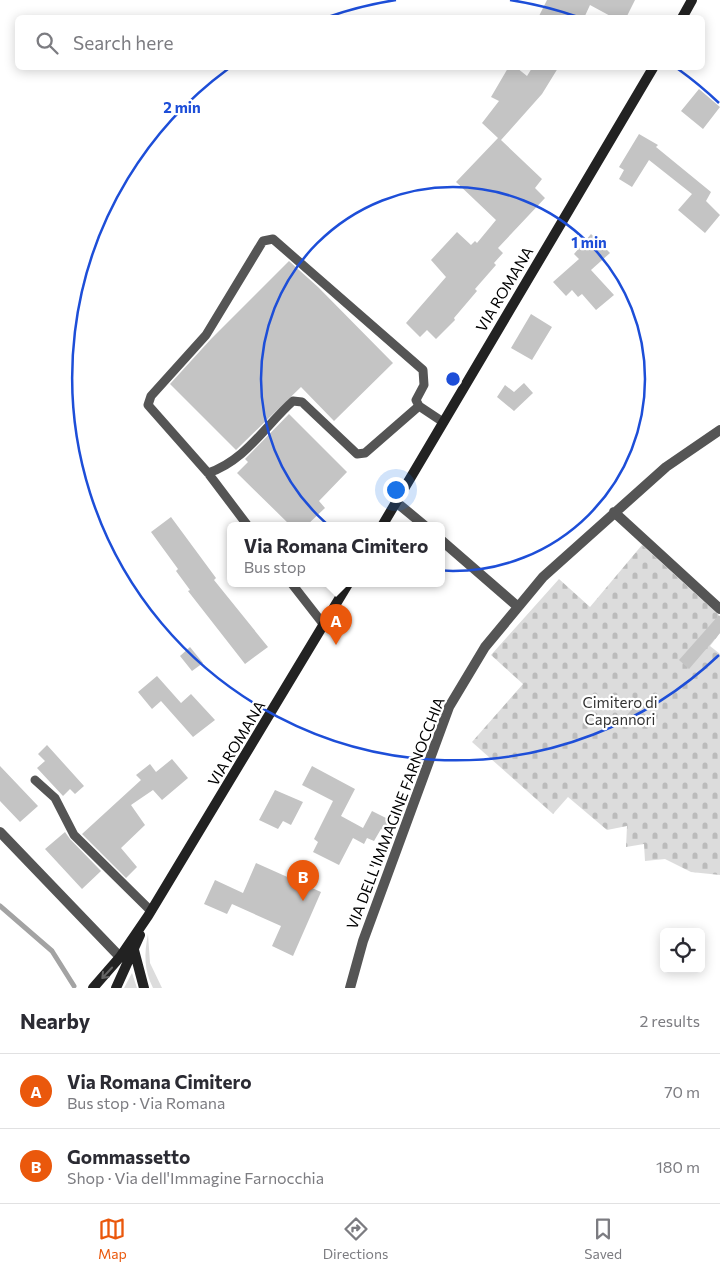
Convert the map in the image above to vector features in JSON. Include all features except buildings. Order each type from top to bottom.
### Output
[{"type":"street","points":[[684,15],[692,0]]},
{"type":"street","name":"VIA ROMANA","points":[[384,522],[651,70]]},
{"type":"street","name":"VIA DELL'IMMAGINE FARNOCCHIA","points":[[350,988],[363,941],[449,707],[485,647],[517,606],[543,578],[614,512],[666,467],[720,430]]},
{"type":"street","points":[[396,502],[420,522]]},
{"type":"street","points":[[614,512],[720,610]]},
{"type":"street","points":[[445,543],[517,606]]},
{"type":"street","name":"VIA ROMANA","points":[[150,913],[346,587]]},
{"type":"street","points":[[0,832],[120,958]]},
{"type":"street","points":[[116,988],[150,913]]},
{"type":"street","points":[[93,988],[120,958],[150,913]]},
{"type":"street","points":[[134,950],[144,988]]},
{"type":"lane","points":[[245,522],[208,473],[148,404],[151,396],[206,336],[258,247],[269,238],[280,245],[423,370],[424,386],[416,400],[419,406],[443,422]]},
{"type":"lane","points":[[208,473],[223,468],[239,457],[293,401],[302,402],[356,454],[366,453],[419,406]]},
{"type":"lane","points":[[294,587],[324,625]]},
{"type":"lane","points":[[35,780],[55,798],[74,835],[150,913]]},
{"type":"green space","name":"Cimitero di Capannori","points":[[642,545],[720,616],[720,633],[710,646],[720,654],[720,875],[691,872],[665,859],[645,861],[644,844],[626,847],[627,826],[607,830],[568,797],[553,814],[472,742],[523,684],[491,655],[559,579],[590,607]]},
{"type":"green space","points":[[148,934],[150,963],[162,988],[153,988],[146,968],[145,955]]},
{"type":"green space","points":[[132,973],[137,988],[124,988]]},
{"type":"waterway","points":[[0,906],[52,951],[74,986]]},
{"type":"place","name":"Via Romana Cimitero","points":[[336,645]]},
{"type":"place","name":"Gommassetto","points":[[303,901]]}]
